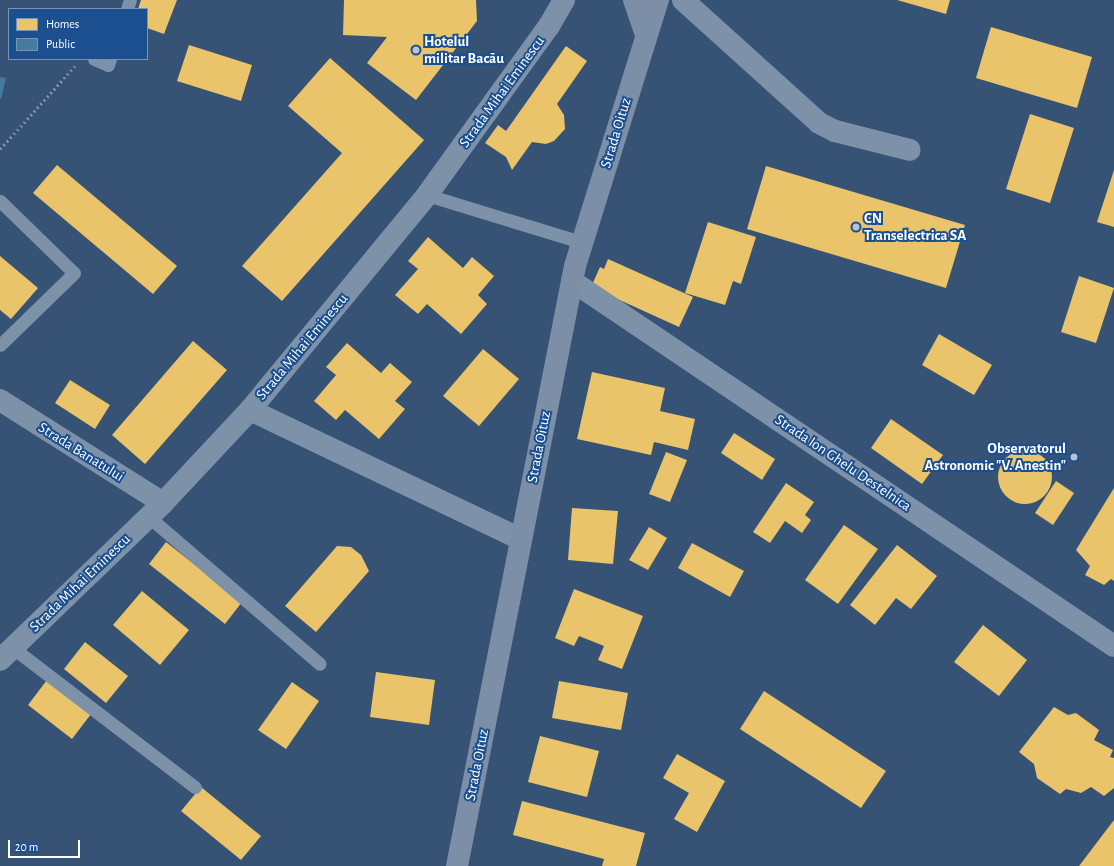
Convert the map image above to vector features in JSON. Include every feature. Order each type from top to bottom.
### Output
[{"type":"main road","points":[[634,0],[646,34]]},
{"type":"main road","name":"Strada Oituz","points":[[457,866],[520,539],[581,242],[658,0]]},
{"type":"street","name":"Strada Mihai Eminescu","points":[[6,654],[156,510],[250,410],[427,195],[549,26],[564,0]]},
{"type":"street","points":[[683,0],[819,123],[835,131],[910,150]]},
{"type":"street","name":"Strada Ion Ghelu Destelnica","points":[[572,281],[1114,646]]},
{"type":"street","name":"Strada Banatului","points":[[0,400],[156,510]]},
{"type":"street","points":[[250,410],[520,539]]},
{"type":"lane","points":[[96,60],[108,65],[110,60]]},
{"type":"lane","points":[[427,195],[581,242]]},
{"type":"lane","points":[[0,201],[74,273],[0,345]]},
{"type":"lane","points":[[156,510],[320,664]]},
{"type":"lane","points":[[6,654],[195,787]]},
{"type":"path","points":[[0,149],[81,60]]},
{"type":"building: Homes","points":[[141,0],[177,0],[164,34],[148,28],[148,8],[138,8]]},
{"type":"building: Homes","name":"Hotelul militar Bacău","points":[[344,0],[476,0],[477,21],[416,100],[367,63],[387,37],[343,35]]},
{"type":"building: Homes","points":[[897,0],[950,0],[946,14]]},
{"type":"building: Homes","points":[[991,27],[1092,57],[1077,108],[976,78]]},
{"type":"building: Homes","points":[[189,45],[252,65],[241,101],[177,81]]},
{"type":"building: Homes","points":[[566,46],[587,61],[557,104],[564,115],[565,129],[554,141],[546,144],[532,142],[512,170],[506,157],[485,143],[498,125],[506,131]]},
{"type":"building: Homes","points":[[330,58],[424,140],[282,301],[242,266],[342,153],[288,106]]},
{"type":"building: Homes","points":[[1030,114],[1074,128],[1050,203],[1006,189]]},
{"type":"building: Homes","points":[[57,165],[177,266],[153,294],[33,193]]},
{"type":"building: Homes","name":"CN Transelectrica SA","points":[[766,166],[965,225],[946,288],[747,229]]},
{"type":"building: Homes","points":[[1114,170],[1114,227],[1097,222]]},
{"type":"building: Homes","points":[[708,222],[756,237],[741,284],[733,281],[725,305],[685,293]]},
{"type":"building: Homes","points":[[428,237],[463,268],[472,257],[494,276],[478,295],[487,304],[461,334],[427,304],[418,314],[395,295],[418,269],[408,261]]},
{"type":"building: Homes","points":[[0,256],[38,288],[11,319],[0,310]]},
{"type":"building: Homes","points":[[608,259],[693,297],[679,327],[591,287],[600,267],[604,269]]},
{"type":"building: Homes","points":[[1079,276],[1114,288],[1096,343],[1061,332]]},
{"type":"building: Homes","points":[[939,334],[992,365],[974,395],[922,365]]},
{"type":"building: Homes","points":[[193,341],[227,370],[145,464],[112,435]]},
{"type":"building: Homes","points":[[347,343],[381,373],[390,363],[412,382],[395,401],[405,409],[379,439],[345,410],[336,420],[314,401],[336,375],[326,367]]},
{"type":"building: Homes","points":[[483,349],[519,379],[479,426],[443,396]]},
{"type":"building: Homes","points":[[592,372],[665,388],[660,411],[695,419],[688,450],[654,442],[651,455],[577,439]]},
{"type":"building: Homes","points":[[70,380],[110,405],[95,429],[55,403]]},
{"type":"building: Homes","points":[[891,419],[943,455],[922,484],[871,448]]},
{"type":"building: Homes","points":[[734,433],[775,459],[762,480],[721,453]]},
{"type":"building: Homes","points":[[1020,450],[1030,450],[1040,454],[1048,462],[1052,472],[1052,482],[1048,492],[1040,500],[1030,504],[1020,504],[1010,500],[1002,492],[998,482],[998,472],[1002,462],[1010,454]]},
{"type":"building: Homes","points":[[666,452],[687,460],[670,502],[649,494]]},
{"type":"building: Homes","points":[[1056,481],[1074,493],[1053,525],[1035,513]]},
{"type":"building: Homes","points":[[786,483],[814,502],[805,515],[811,520],[802,533],[785,521],[770,543],[753,532]]},
{"type":"building: Homes","points":[[1114,488],[1114,581],[1111,579],[1104,585],[1085,575],[1090,566],[1076,550]]},
{"type":"building: Homes","points":[[572,508],[618,511],[613,564],[568,560]]},
{"type":"building: Homes","points":[[844,525],[878,549],[838,604],[805,580]]},
{"type":"building: Homes","points":[[649,527],[667,538],[648,570],[629,560]]},
{"type":"building: Homes","points":[[166,542],[242,602],[225,624],[149,564]]},
{"type":"building: Homes","points":[[692,543],[744,571],[730,597],[678,568]]},
{"type":"building: Homes","points":[[897,545],[937,576],[911,609],[896,598],[875,625],[850,605]]},
{"type":"building: Homes","points":[[337,546],[351,547],[361,555],[369,571],[316,632],[285,606]]},
{"type":"building: Homes","points":[[574,589],[643,616],[622,669],[598,660],[604,646],[579,636],[574,646],[555,638]]},
{"type":"building: Homes","points":[[142,591],[189,630],[160,665],[113,625]]},
{"type":"building: Homes","points":[[983,625],[1027,660],[999,696],[954,662]]},
{"type":"building: Homes","points":[[85,642],[128,676],[106,703],[64,669]]},
{"type":"building: Homes","points":[[376,672],[435,680],[429,725],[370,717]]},
{"type":"building: Homes","points":[[47,680],[91,714],[72,739],[28,705]]},
{"type":"building: Homes","points":[[559,681],[628,693],[621,730],[552,718]]},
{"type":"building: Homes","points":[[292,682],[319,701],[286,749],[258,730]]},
{"type":"building: Homes","points":[[764,691],[886,771],[861,808],[740,729]]},
{"type":"building: Homes","points":[[1054,707],[1068,715],[1076,713],[1099,730],[1094,740],[1113,750],[1110,757],[1114,758],[1114,788],[1104,796],[1091,787],[1081,793],[1066,789],[1060,794],[1037,778],[1034,764],[1019,752]]},
{"type":"building: Homes","points":[[540,736],[599,751],[587,797],[528,782]]},
{"type":"building: Homes","points":[[677,754],[725,781],[697,832],[674,819],[689,793],[663,778]]},
{"type":"building: Homes","points":[[201,787],[261,836],[241,860],[181,811]]},
{"type":"building: Homes","points":[[522,801],[645,833],[636,866],[602,866],[604,859],[513,835]]},
{"type":"building: Homes","points":[[1114,820],[1114,866],[1079,866]]},
{"type":"building: Public","points":[[0,77],[6,78],[1,99],[0,99]]},
{"type":"place","name":"Hotelul militar Bacău","points":[[416,50]]},
{"type":"place","name":"CN Transelectrica SA","points":[[856,227]]},
{"type":"place","name":"Observatorul Astronomic \"V. Anestin\"","points":[[1074,457]]}]
